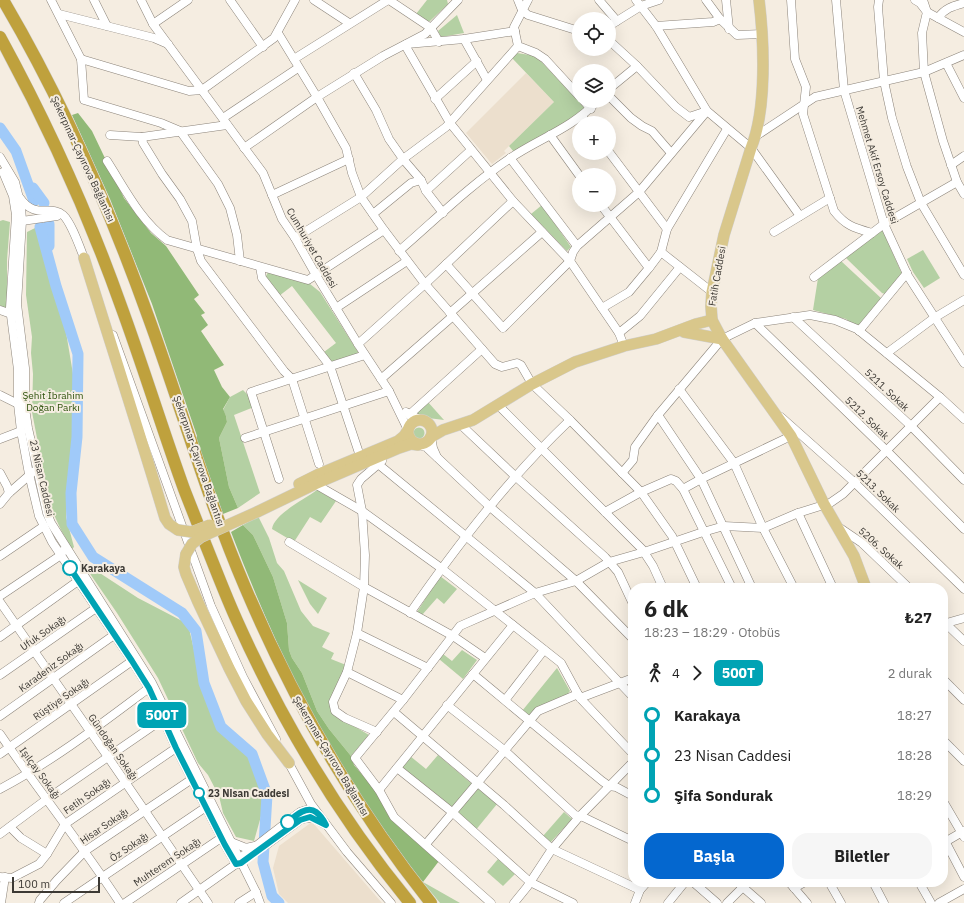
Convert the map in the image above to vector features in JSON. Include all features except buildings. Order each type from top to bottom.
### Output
[{"type":"highway","name":"Şekerpınar-Çayırova Bağlantısı","points":[[3,0],[57,101],[112,221],[148,315],[213,505],[244,586],[272,648],[310,723],[350,789],[387,845],[431,903]]},
{"type":"highway","name":"Şekerpınar-Çayırova Bağlantısı","points":[[0,36],[41,116],[85,213],[120,302],[185,490],[218,578],[270,691],[318,773],[352,826],[410,903]]},
{"type":"main road","name":"Fatih Caddesi","points":[[759,0],[762,34],[762,90],[756,136],[724,235],[710,306],[713,322],[722,339],[775,411],[791,436],[824,504],[854,556],[864,583]]},
{"type":"main road","points":[[84,258],[122,382],[137,422],[165,518],[169,524],[178,530],[188,532],[197,531],[255,510],[399,448],[411,444],[418,445],[426,443],[431,437],[443,430],[473,420],[532,384],[575,362],[624,346],[656,340],[696,324],[713,322]]},
{"type":"main road","points":[[696,324],[710,306]]},
{"type":"main road","points":[[672,333],[684,332],[713,322]]},
{"type":"main road","points":[[684,332],[722,339]]},
{"type":"main road","points":[[289,763],[267,734],[246,701],[229,668],[186,574],[184,567],[186,554],[192,544],[201,537],[255,510],[319,474],[398,441],[404,436],[413,422],[422,420],[445,425],[460,424]]},
{"type":"main road","points":[[422,420],[431,427],[431,437]]},
{"type":"main road","points":[[408,430],[410,440],[418,445]]},
{"type":"street","points":[[51,0],[81,59],[84,100],[161,123],[180,131],[218,184],[230,208],[237,235],[240,261]]},
{"type":"street","points":[[94,0],[106,26]]},
{"type":"street","name":"Cumhuriyet Caddesi","points":[[141,0],[153,24],[263,173],[282,219],[389,392],[408,430]]},
{"type":"street","points":[[153,24],[188,0]]},
{"type":"street","points":[[230,0],[263,47]]},
{"type":"street","points":[[81,59],[189,91],[202,90],[274,38],[295,0]]},
{"type":"street","points":[[314,0],[349,23]]},
{"type":"street","points":[[294,59],[349,23],[388,0],[431,28],[438,42]]},
{"type":"street","points":[[518,0],[522,10],[528,15],[572,29]]},
{"type":"street","points":[[518,46],[514,27],[528,0]]},
{"type":"street","points":[[599,0],[617,21],[638,3],[659,0]]},
{"type":"street","points":[[706,0],[720,19],[737,35],[762,34]]},
{"type":"street","points":[[726,0],[729,29]]},
{"type":"street","points":[[791,0],[795,59],[806,87],[803,114],[834,211],[841,220],[849,226],[872,233]]},
{"type":"street","name":"Mehmet Akif Ersoy Caddesi","points":[[836,0],[844,90],[884,224],[907,273],[934,318],[964,363]]},
{"type":"street","points":[[879,0],[878,7],[884,81],[892,118],[905,160],[921,203],[964,275]]},
{"type":"street","points":[[914,0],[920,3],[927,12],[964,32]]},
{"type":"street","points":[[923,0],[927,12],[922,33],[924,72],[951,165],[957,182],[964,194]]},
{"type":"street","points":[[244,148],[354,73],[425,34],[456,1]]},
{"type":"street","points":[[638,3],[656,26],[707,111],[751,148],[800,216]]},
{"type":"street","points":[[938,18],[943,11],[949,7],[964,3]]},
{"type":"street","points":[[59,14],[154,38],[168,44]]},
{"type":"street","points":[[656,26],[713,22],[720,19]]},
{"type":"street","points":[[405,45],[464,39],[515,30]]},
{"type":"street","points":[[278,33],[340,136],[346,148],[361,197],[406,261],[495,364],[502,367],[517,362],[521,365],[532,384],[641,492],[674,541],[695,583]]},
{"type":"street","points":[[464,39],[487,80]]},
{"type":"street","points":[[405,45],[450,123],[513,201],[570,261],[619,333],[624,346]]},
{"type":"street","points":[[295,238],[361,197],[402,159],[446,127],[518,46]]},
{"type":"street","points":[[518,46],[536,53],[545,59],[572,88]]},
{"type":"street","points":[[616,47],[637,66],[676,107],[689,117],[707,111]]},
{"type":"street","points":[[756,136],[805,103],[815,98],[924,72],[964,55]]},
{"type":"street","points":[[435,99],[476,61]]},
{"type":"street","points":[[946,63],[964,98]]},
{"type":"street","points":[[616,83],[637,66]]},
{"type":"street","points":[[110,135],[142,137],[225,122],[298,68]]},
{"type":"street","points":[[354,73],[376,110],[389,139],[402,159],[421,180],[426,191],[443,213]]},
{"type":"street","points":[[616,103],[631,118],[652,131],[671,153]]},
{"type":"street","points":[[587,116],[591,109]]},
{"type":"street","points":[[446,264],[503,328],[570,261],[577,246],[611,218],[639,192],[707,111]]},
{"type":"street","points":[[399,251],[489,173],[510,158],[550,135],[572,125]]},
{"type":"street","points":[[602,308],[629,292],[661,252],[667,229],[727,128]]},
{"type":"street","points":[[550,135],[574,168]]},
{"type":"street","points":[[142,137],[143,143],[162,174],[180,199],[192,221],[197,249],[201,261],[284,371],[292,379],[319,464]]},
{"type":"street","points":[[426,191],[471,150]]},
{"type":"street","points":[[951,165],[964,156]]},
{"type":"street","name":"23 Nisan Caddesi","points":[[0,157],[15,182],[20,198],[22,221],[15,315],[18,404],[21,431],[29,474],[39,516],[61,555],[149,688],[176,748],[221,838],[239,862],[256,892],[260,903]]},
{"type":"street","points":[[510,158],[577,246]]},
{"type":"street","points":[[272,195],[349,159]]},
{"type":"street","points":[[615,160],[667,229]]},
{"type":"street","points":[[107,161],[137,209],[156,232],[167,240],[308,280],[384,230]]},
{"type":"street","name":"23 Nisan Caddesi","points":[[1,171],[13,196],[16,215],[10,308],[15,315],[25,368],[25,408],[28,428],[47,513],[51,523],[66,548],[152,683],[231,842],[239,862]]},
{"type":"street","points":[[372,214],[411,183],[421,180]]},
{"type":"street","points":[[814,277],[884,224],[957,182]]},
{"type":"street","points":[[20,198],[25,205],[31,208],[43,211],[55,211],[62,214],[68,220],[118,347],[211,606],[243,677],[304,793],[316,812],[390,903]]},
{"type":"street","points":[[774,232],[830,198]]},
{"type":"street","points":[[358,344],[425,284],[513,201]]},
{"type":"street","points":[[606,212],[649,268]]},
{"type":"street","points":[[16,230],[18,224],[22,221],[54,216],[62,218],[71,228]]},
{"type":"street","points":[[381,380],[472,294],[542,232]]},
{"type":"street","points":[[661,252],[712,292]]},
{"type":"street","points":[[336,308],[406,261]]},
{"type":"street","points":[[260,267],[262,278],[330,366],[360,456]]},
{"type":"street","points":[[619,333],[640,316],[680,267]]},
{"type":"street","points":[[859,331],[907,273]]},
{"type":"street","points":[[887,353],[934,318],[964,300]]},
{"type":"street","points":[[0,310],[15,315]]},
{"type":"street","points":[[622,473],[633,460],[635,447],[658,415],[722,339],[755,323],[810,315],[844,323],[859,331],[887,353],[940,397],[964,420]]},
{"type":"street","name":"5211. Sokak","points":[[794,317],[911,426],[964,480]]},
{"type":"street","name":"5212. Sokak","points":[[755,323],[886,450],[964,529]]},
{"type":"street","points":[[409,414],[482,349]]},
{"type":"street","points":[[279,479],[251,392],[365,355]]},
{"type":"street","points":[[679,389],[734,463],[792,583]]},
{"type":"street","points":[[245,438],[389,392],[402,409],[422,420]]},
{"type":"street","points":[[0,395],[18,404]]},
{"type":"street","points":[[491,903],[394,817],[378,790],[355,758],[394,712],[460,626],[535,593],[576,581],[609,562],[724,526],[764,528],[798,513],[830,503],[839,498],[940,397]]},
{"type":"street","points":[[498,405],[644,552],[653,566],[661,583]]},
{"type":"street","name":"5213. Sokak","points":[[775,411],[854,482],[964,589]]},
{"type":"street","points":[[658,415],[701,479],[750,583]]},
{"type":"street","points":[[410,613],[441,568],[489,506],[541,447],[570,420]]},
{"type":"street","points":[[460,424],[609,562],[618,572],[628,593]]},
{"type":"street","points":[[0,439],[21,431]]},
{"type":"street","points":[[683,489],[791,436]]},
{"type":"street","points":[[431,437],[439,459]]},
{"type":"street","points":[[418,445],[426,448],[439,459],[489,506],[576,581],[628,634]]},
{"type":"street","points":[[377,732],[344,718],[335,711],[334,702],[347,672],[357,633],[364,587],[365,556],[362,511],[358,485],[361,479],[399,448]]},
{"type":"street","points":[[378,464],[535,593],[628,692]]},
{"type":"street","points":[[0,504],[29,474],[37,470]]},
{"type":"street","points":[[0,473],[9,493]]},
{"type":"street","points":[[605,512],[641,492],[671,479],[676,481],[683,489],[729,583]]},
{"type":"street","points":[[315,484],[362,511],[441,568],[561,663],[579,696],[628,749]]},
{"type":"street","points":[[798,513],[831,583]]},
{"type":"street","points":[[0,556],[44,526]]},
{"type":"street","name":"5206. Sokak","points":[[837,526],[862,543],[904,583]]},
{"type":"street","points":[[289,542],[364,587],[453,636],[485,658]]},
{"type":"street","points":[[0,596],[61,555],[66,548]]},
{"type":"street","points":[[0,637],[78,581]]},
{"type":"street","name":"Gündoğan Sokağı","points":[[0,602],[208,903]]},
{"type":"street","name":"Ufuk Sokağı","points":[[0,675],[96,608]]},
{"type":"street","points":[[948,622],[964,618]]},
{"type":"street","points":[[378,790],[513,625]]},
{"type":"street","points":[[948,627],[964,641]]},
{"type":"street","points":[[357,633],[428,668]]},
{"type":"street","name":"Karadeniz Sokağı","points":[[0,716],[114,635]]},
{"type":"street","points":[[506,699],[544,650]]},
{"type":"street","name":"Rüştiye Sokağı","points":[[0,754],[132,661]]},
{"type":"street","points":[[347,672],[403,700]]},
{"type":"street","points":[[473,674],[506,699],[610,786],[628,794]]},
{"type":"street","points":[[426,844],[538,711],[628,680]]},
{"type":"street","points":[[948,684],[964,700]]},
{"type":"street","points":[[0,789],[28,774],[149,688]]},
{"type":"street","points":[[447,706],[504,750],[579,818],[628,839]]},
{"type":"street","points":[[394,712],[504,805],[552,849],[628,884]]},
{"type":"street","points":[[0,834],[47,799],[163,719]]},
{"type":"street","name":"Işılçay Sokağı","points":[[0,734],[85,851],[120,903]]},
{"type":"street","points":[[948,745],[964,761]]},
{"type":"street","name":"Fetih Sokağı","points":[[2,877],[12,878],[39,864],[47,854],[65,824],[176,748]]},
{"type":"street","points":[[514,903],[552,849],[586,810],[628,767]]},
{"type":"street","points":[[397,768],[452,812],[530,882],[573,903]]},
{"type":"street","name":"Hisar Sokağı","points":[[40,903],[40,900],[57,880],[85,851],[192,779]]},
{"type":"street","points":[[300,820],[307,807],[304,793]]},
{"type":"street","name":"Öz Sokağı","points":[[64,903],[206,807]]},
{"type":"street","points":[[948,809],[963,834],[948,838]]},
{"type":"street","points":[[180,903],[239,862],[277,833],[300,812],[306,810],[316,812]]},
{"type":"street","points":[[277,833],[300,820],[310,817],[326,825]]},
{"type":"street","points":[[10,827],[21,838],[47,854]]},
{"type":"street","name":"Muhterem Sokağı","points":[[125,903],[221,838]]},
{"type":"street","points":[[231,842],[246,848],[257,848]]},
{"type":"street","points":[[948,847],[964,877]]},
{"type":"street","points":[[1,903],[2,877]]},
{"type":"street","points":[[634,887],[640,890]]},
{"type":"street","points":[[635,903],[643,887]]},
{"type":"street","points":[[668,903],[681,887]]},
{"type":"street","points":[[699,887],[717,903]]},
{"type":"street","points":[[727,903],[740,887]]},
{"type":"street","points":[[745,887],[760,903]]},
{"type":"street","points":[[794,887],[807,903]]},
{"type":"street","points":[[832,887],[841,903]]},
{"type":"street","points":[[876,887],[884,903]]},
{"type":"street","points":[[922,887],[930,903]]},
{"type":"street","points":[[939,903],[964,889]]},
{"type":"street","points":[[239,903],[256,892]]},
{"type":"shaded area","points":[[526,73],[554,102],[504,151],[506,153],[492,164],[466,133]]},
{"type":"shaded area","points":[[312,822],[382,903],[288,903],[279,894],[273,868],[279,846]]},
{"type":"green space","points":[[427,0],[447,0],[448,4],[430,21],[427,21],[416,14]]},
{"type":"green space","points":[[457,15],[464,33],[441,37],[438,31]]},
{"type":"green space","points":[[517,53],[536,56],[572,94],[572,108],[586,109],[579,115],[572,116],[572,119],[514,152],[509,146],[554,102],[512,58]]},
{"type":"green space","points":[[78,113],[92,131],[124,198],[151,233],[166,246],[199,295],[194,299],[205,313],[201,315],[208,325],[201,331],[224,365],[214,370],[222,387],[230,397],[223,409],[227,422],[219,438],[229,487],[238,508],[223,514],[196,438],[197,436],[152,304],[110,199],[72,115]]},
{"type":"green space","points":[[542,205],[571,247],[567,251],[531,214]]},
{"type":"green space","points":[[3,220],[10,222],[7,260],[7,307],[1,307],[0,305],[0,221]]},
{"type":"green space","name":"Şehit İbrahim Doğan Parkı","points":[[37,227],[48,272],[64,320],[73,374],[76,419],[72,465],[67,495],[66,517],[74,547],[72,549],[50,506],[32,412],[32,337],[26,295],[27,232]]},
{"type":"green space","points":[[882,229],[902,274],[885,294],[882,293],[846,258]]},
{"type":"green space","points":[[923,250],[940,278],[924,288],[913,272],[907,259]]},
{"type":"green space","points":[[841,261],[882,299],[858,328],[846,319],[813,310],[818,278]]},
{"type":"green space","points":[[268,272],[310,284],[320,292],[358,352],[357,355],[331,363],[324,352],[336,343],[292,286],[279,296],[265,278]]},
{"type":"green space","points":[[243,390],[250,397],[254,407],[234,415],[260,493],[238,508],[229,487],[219,438],[227,422],[223,410],[230,397]]},
{"type":"green space","points":[[427,401],[444,420],[420,417],[414,413]]},
{"type":"green space","points":[[419,427],[423,429],[425,433],[423,437],[419,439],[415,437],[413,433],[415,429]]},
{"type":"green space","points":[[317,490],[336,501],[321,523],[310,517],[294,542],[272,529],[274,523],[284,512]]},
{"type":"green space","points":[[258,516],[269,538],[277,563],[284,571],[301,611],[313,626],[330,633],[322,647],[334,653],[331,659],[346,665],[331,701],[354,726],[369,735],[351,756],[329,729],[317,711],[302,673],[292,658],[289,650],[287,623],[273,577],[253,535],[243,525]]},
{"type":"green space","points":[[243,525],[253,535],[273,577],[287,623],[289,650],[292,658],[302,673],[317,711],[329,729],[351,756],[354,765],[376,791],[391,819],[439,861],[423,882],[385,831],[355,787],[313,717],[264,614],[231,532]]},
{"type":"green space","points":[[86,564],[138,598],[188,624],[201,680],[214,717],[228,739],[248,756],[260,784],[263,809],[254,841],[236,837],[223,813],[219,796],[208,775],[198,763],[158,678],[117,613],[84,565]]},
{"type":"green space","points":[[440,576],[457,589],[444,604],[437,598],[422,615],[417,612]]},
{"type":"green space","points":[[298,580],[327,598],[318,614],[310,604]]},
{"type":"green space","points":[[462,650],[477,660],[463,679],[439,659],[443,654],[452,661]]},
{"type":"green space","points":[[557,668],[570,691],[566,696],[536,708],[528,716],[522,711]]},
{"type":"green space","points":[[438,755],[472,784],[451,809],[401,767],[410,756],[426,769]]},
{"type":"green space","points":[[478,787],[497,804],[475,831],[456,814]]},
{"type":"green space","points":[[564,812],[572,819],[550,843],[543,836]]},
{"type":"green space","points":[[498,859],[515,874],[503,886],[487,872]]},
{"type":"green space","points":[[417,875],[423,882],[460,903],[440,903]]},
{"type":"waterway","points":[[0,128],[16,151],[34,201]]},
{"type":"waterway","points":[[33,188],[44,203]]},
{"type":"waterway","points":[[49,224],[49,246]]},
{"type":"waterway","points":[[40,227],[56,286],[78,354],[77,437],[71,493],[72,524],[93,557],[182,613],[196,631],[204,683],[221,727],[252,754],[267,795],[263,862],[272,896],[279,903]]},
{"type":"bus line","name":"500T","points":[[70,568],[149,688],[176,748],[236,864],[241,863],[304,818],[310,817],[326,825],[316,812],[310,810],[300,812],[288,822]]},
{"type":"place","name":"Karakaya","points":[[70,568]]},
{"type":"place","name":"23 Nisan Caddesi","points":[[199,793]]}]
